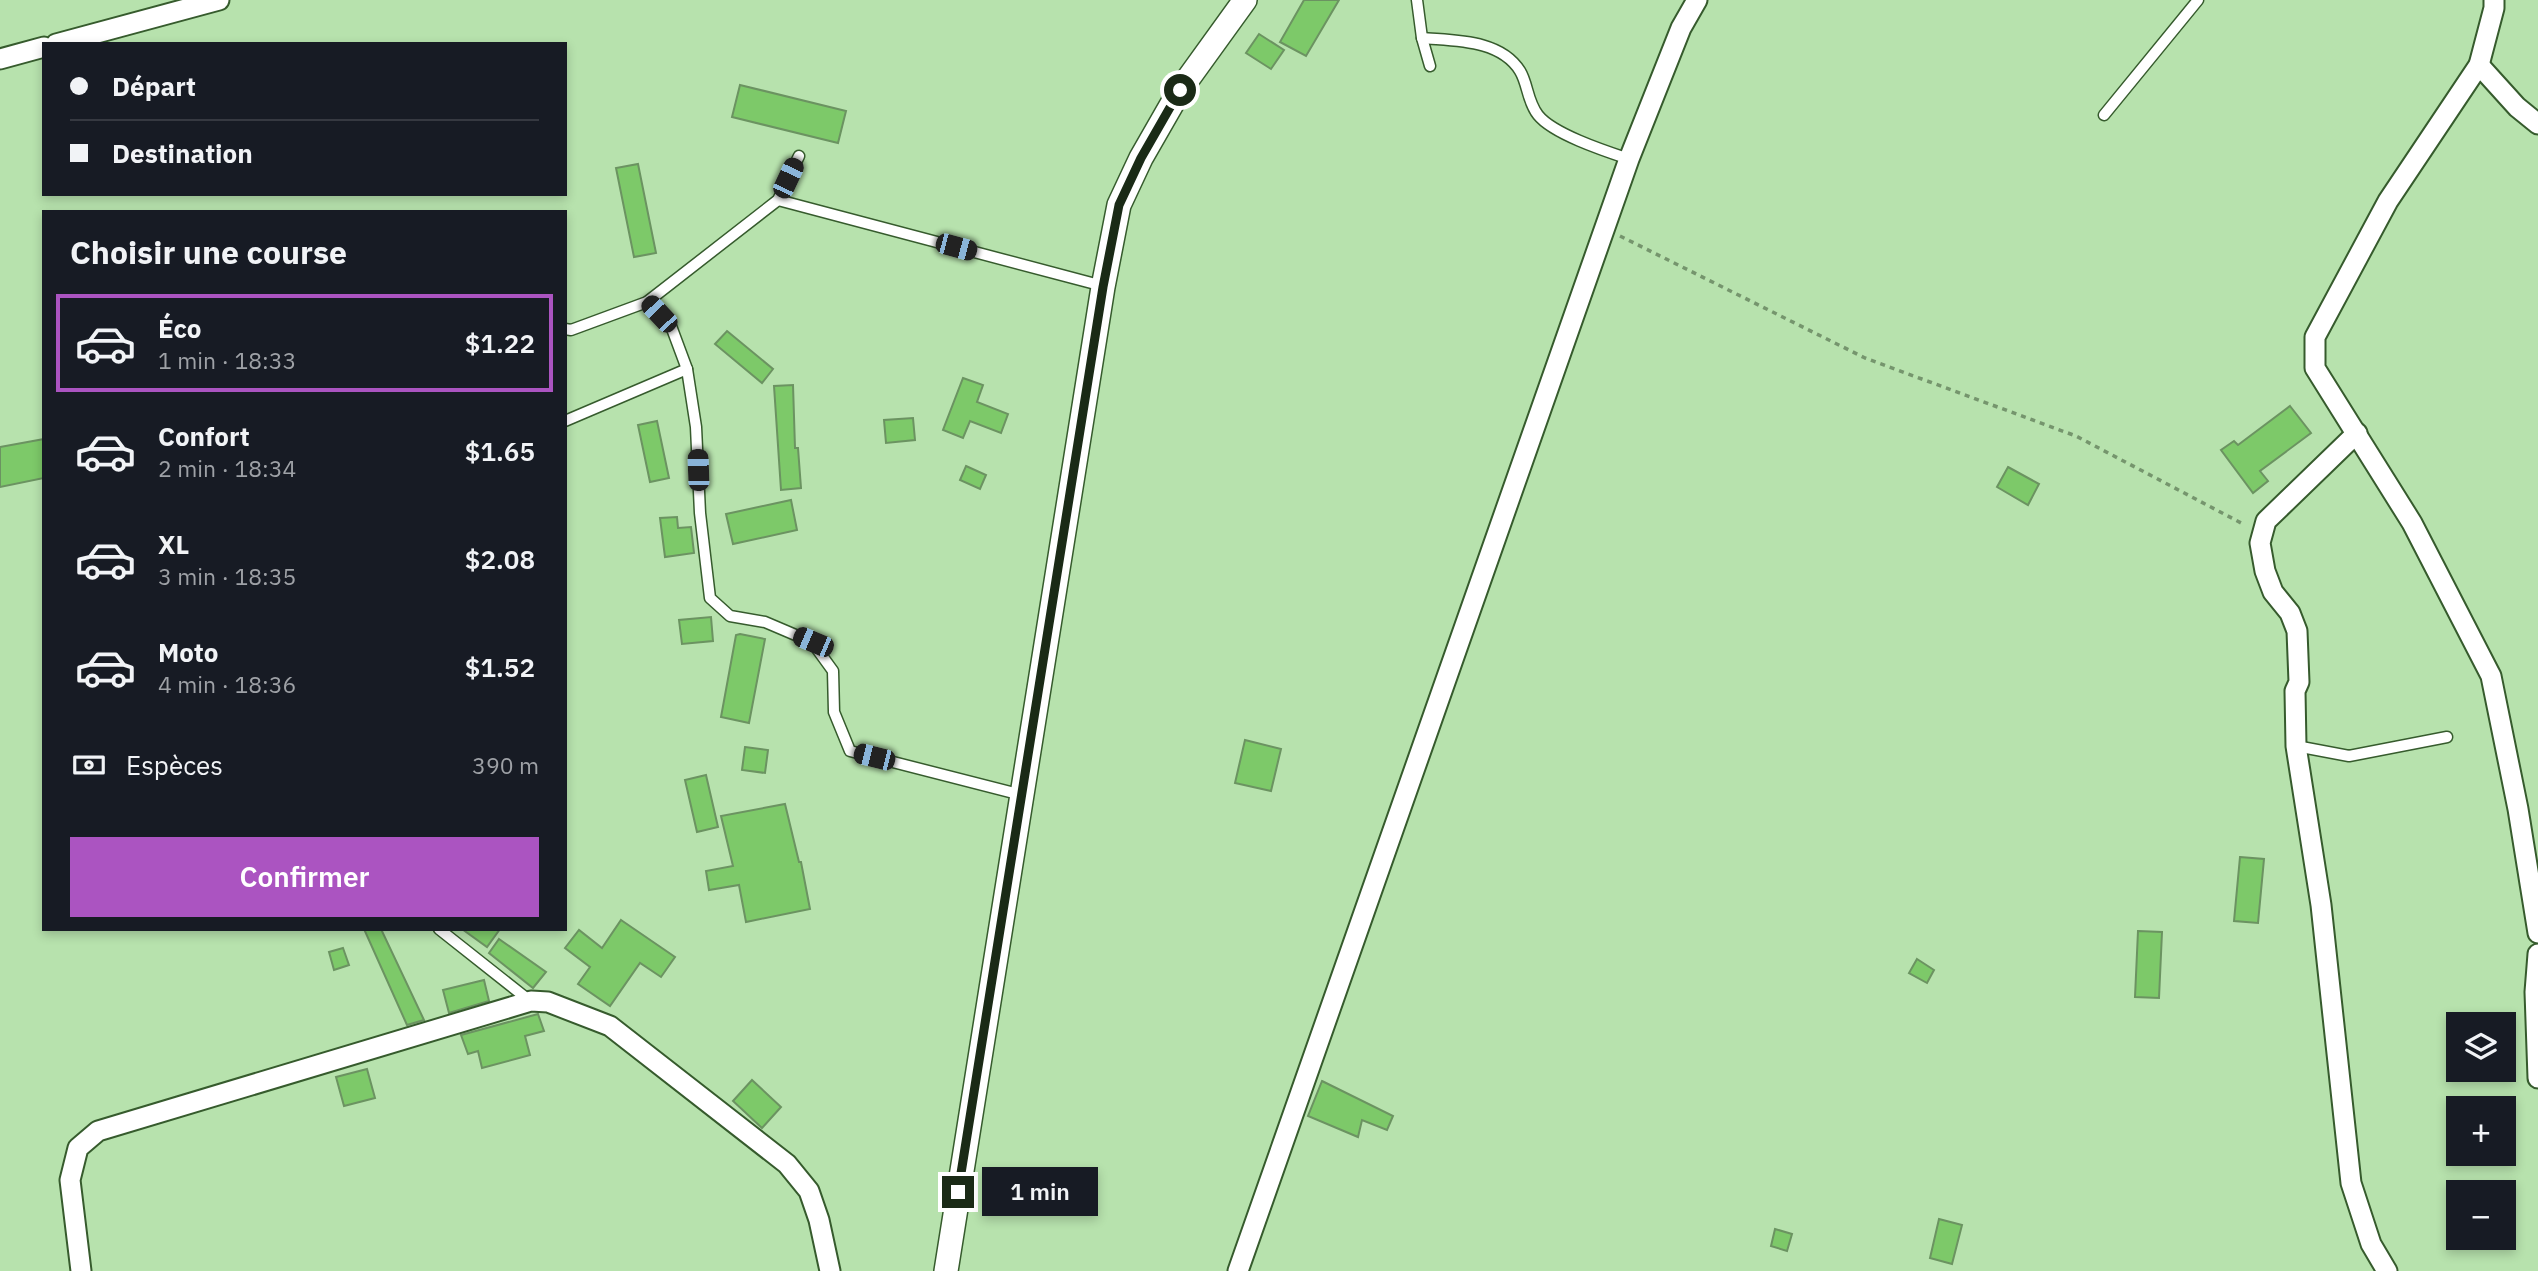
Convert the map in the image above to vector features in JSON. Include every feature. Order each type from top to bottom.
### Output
[{"type":"street","points":[[63,42],[219,0]]},
{"type":"street","points":[[946,1271],[1103,287],[1119,205],[1141,158],[1180,90],[1245,0]]},
{"type":"street","points":[[1238,1271],[1604,228],[1681,28],[1697,0]]},
{"type":"street","points":[[2494,0],[2479,65],[2388,201],[2315,337],[2315,368],[2434,563],[2491,676],[2518,809],[2538,933]]},
{"type":"street","points":[[0,59],[42,48]]},
{"type":"street","points":[[2479,65],[2517,107],[2538,124]]},
{"type":"street","points":[[2357,433],[2266,520],[2260,543],[2265,571],[2273,592],[2290,613],[2297,631],[2300,682],[2295,691],[2296,746],[2321,905],[2351,1183],[2371,1244],[2387,1271]]},
{"type":"street","points":[[2538,954],[2535,992],[2538,1078]]},
{"type":"street","points":[[81,1271],[70,1180],[78,1148],[98,1132],[531,1001],[548,1002],[610,1026],[787,1164],[809,1191],[819,1220],[830,1271]]},
{"type":"lane","points":[[1417,0],[1422,38],[1430,66]]},
{"type":"lane","points":[[2104,115],[2198,0]]},
{"type":"lane","points":[[1422,38],[1480,44],[1507,57],[1520,72],[1526,96],[1539,117],[1581,142],[1629,159]]},
{"type":"lane","points":[[567,329],[648,302],[778,200],[799,156]]},
{"type":"lane","points":[[778,200],[1103,287]]},
{"type":"lane","points":[[648,302],[671,326],[687,369],[696,427],[700,513],[710,598],[730,615],[765,622],[813,642],[833,671],[834,712],[850,751],[1023,795]]},
{"type":"lane","points":[[567,420],[687,369]]},
{"type":"lane","points":[[2296,746],[2349,756],[2447,737]]},
{"type":"lane","points":[[442,931],[531,1001]]},
{"type":"path","points":[[1604,228],[1865,358],[2076,436],[2161,483],[2262,533]]},
{"type":"building","points":[[1304,0],[1339,0],[1306,56],[1280,42]]},
{"type":"building","points":[[1259,34],[1284,50],[1271,69],[1246,53]]},
{"type":"building","points":[[740,85],[846,111],[838,143],[732,117]]},
{"type":"building","points":[[638,164],[656,253],[634,257],[616,168]]},
{"type":"building","points":[[727,331],[773,369],[762,383],[715,344]]},
{"type":"building","points":[[963,378],[983,385],[977,402],[1008,414],[1001,433],[970,421],[963,438],[943,430]]},
{"type":"building","points":[[793,385],[795,448],[798,448],[801,488],[781,490],[774,386]]},
{"type":"building","points":[[2290,406],[2311,433],[2260,471],[2268,481],[2253,493],[2221,450],[2234,441],[2238,445]]},
{"type":"building","points":[[913,418],[915,440],[886,443],[884,420]]},
{"type":"building","points":[[657,421],[669,478],[650,482],[638,425]]},
{"type":"building","points":[[42,439],[42,478],[0,487],[0,447]]},
{"type":"building","points":[[966,466],[986,475],[980,489],[960,480]]},
{"type":"building","points":[[2008,467],[2039,484],[2028,505],[1997,487]]},
{"type":"building","points":[[791,500],[797,530],[733,544],[726,514]]},
{"type":"building","points":[[677,517],[678,528],[691,527],[694,553],[665,557],[660,518]]},
{"type":"building","points":[[711,617],[713,641],[682,644],[679,620]]},
{"type":"building","points":[[736,635],[765,639],[749,723],[721,717]]},
{"type":"building","points":[[1245,740],[1281,749],[1271,791],[1235,783]]},
{"type":"building","points":[[745,747],[768,750],[765,773],[742,770]]},
{"type":"building","points":[[706,775],[718,827],[697,832],[685,780]]},
{"type":"building","points":[[785,804],[801,862],[810,909],[746,922],[739,885],[709,890],[706,871],[733,866],[721,816]]},
{"type":"building","points":[[2240,857],[2264,859],[2258,923],[2234,921]]},
{"type":"building","points":[[621,920],[675,957],[661,977],[640,963],[610,1006],[578,984],[590,967],[565,948],[579,930],[602,948]]},
{"type":"building","points":[[365,931],[382,931],[424,1020],[407,1025]]},
{"type":"building","points":[[465,931],[499,931],[487,947]]},
{"type":"building","points":[[2138,931],[2162,932],[2159,998],[2135,997]]},
{"type":"building","points":[[499,939],[546,972],[533,988],[489,953]]},
{"type":"building","points":[[343,948],[349,965],[334,970],[329,952]]},
{"type":"building","points":[[1917,959],[1934,970],[1927,983],[1909,973]]},
{"type":"building","points":[[484,980],[489,1001],[449,1013],[443,990]]},
{"type":"building","points":[[538,1014],[544,1031],[525,1036],[530,1055],[482,1068],[478,1051],[468,1054],[461,1035]]},
{"type":"building","points":[[367,1069],[375,1098],[344,1106],[336,1077]]},
{"type":"building","points":[[752,1080],[781,1107],[762,1128],[733,1101]]},
{"type":"building","points":[[1322,1081],[1393,1116],[1387,1130],[1362,1120],[1358,1137],[1308,1116]]},
{"type":"building","points":[[1939,1219],[1962,1225],[1952,1264],[1930,1258]]},
{"type":"building","points":[[1775,1229],[1792,1234],[1787,1251],[1771,1246]]},
{"type":"route","points":[[958,1192],[1103,287],[1119,205],[1141,158],[1180,90]]}]
